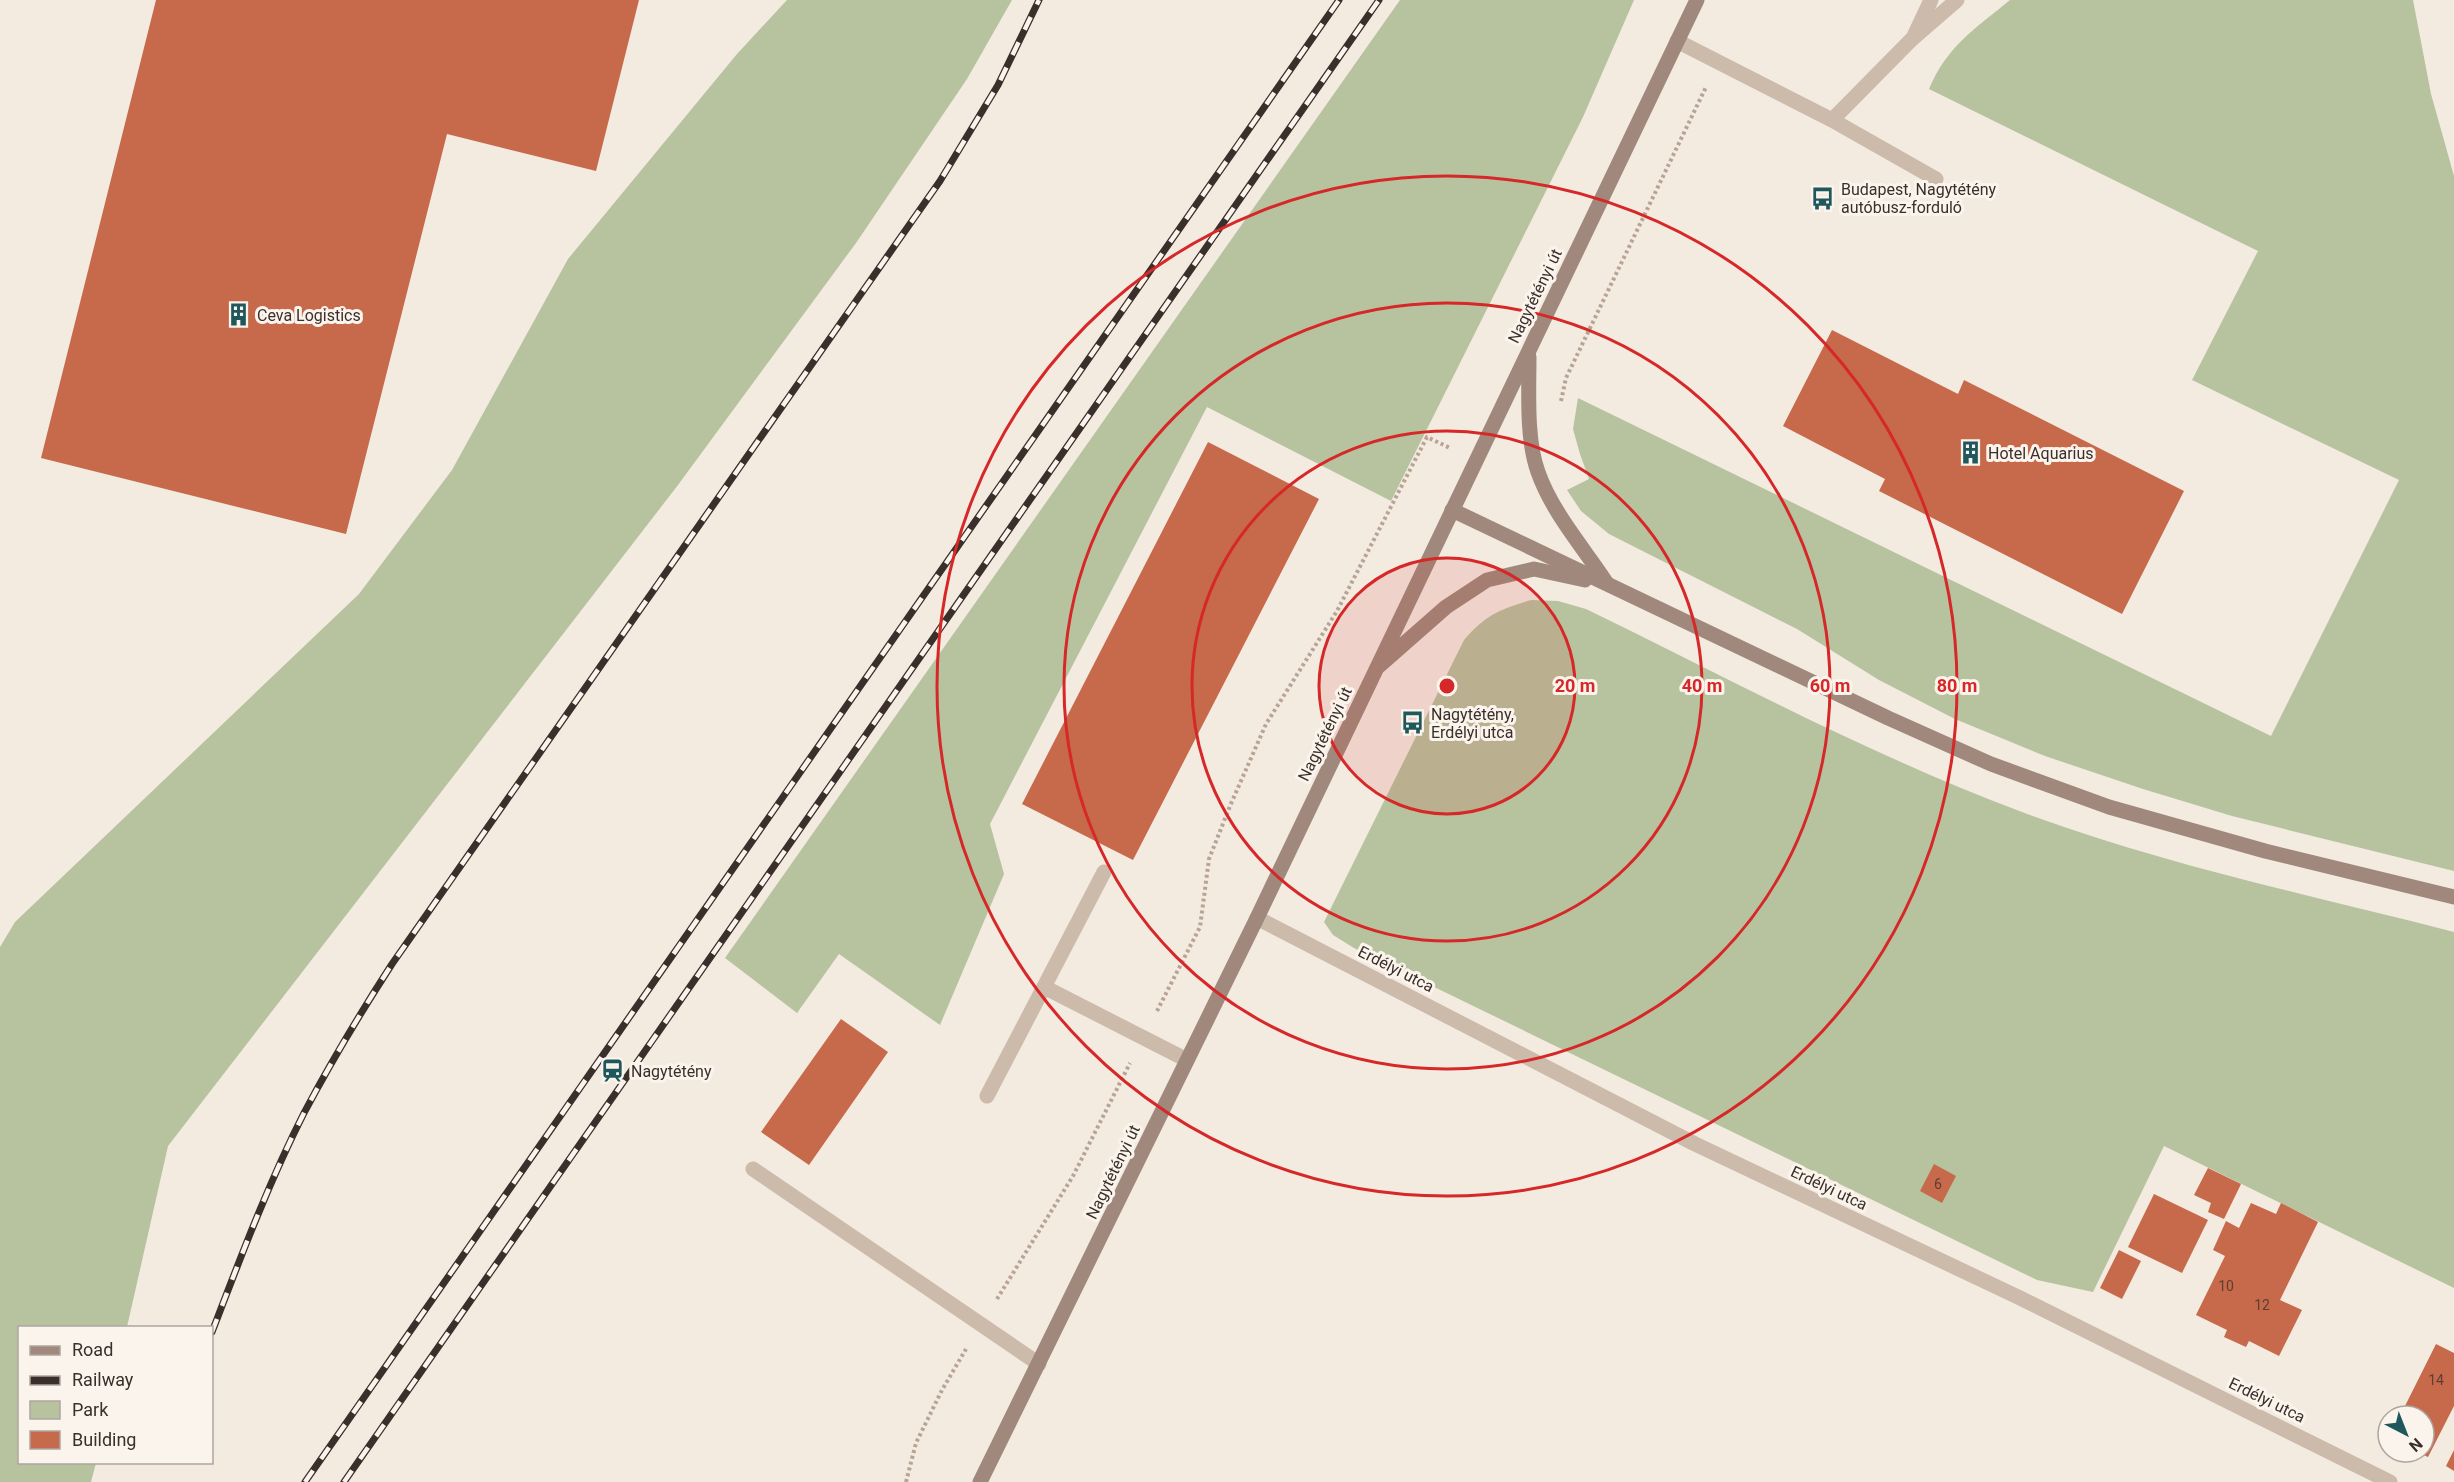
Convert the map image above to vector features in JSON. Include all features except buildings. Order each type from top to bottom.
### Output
[{"type":"main road","name":"Nagytétényi út","points":[[980,1482],[1257,918],[1697,0]]},
{"type":"main road","points":[[1529,350],[1529,422],[1537,471],[1553,504],[1608,584]]},
{"type":"main road","points":[[1452,510],[1888,718],[1990,764],[2109,807],[2265,851],[2454,897]]},
{"type":"main road","points":[[1376,669],[1446,607],[1487,580],[1534,569],[1608,584]]},
{"type":"street","points":[[1912,39],[1931,0]]},
{"type":"street","points":[[1832,120],[1912,39],[1957,0]]},
{"type":"street","points":[[1677,41],[1832,120],[1936,178]]},
{"type":"street","points":[[987,1096],[1104,872]]},
{"type":"street","name":"Erdélyi utca","points":[[1257,918],[1695,1144],[2018,1297],[2390,1482]]},
{"type":"street","points":[[1044,987],[1187,1060]]},
{"type":"street","points":[[753,1169],[980,1326],[1039,1364]]},
{"type":"path","points":[[1559,410],[1566,378],[1719,62]]},
{"type":"path","points":[[906,1482],[921,1432],[942,1390],[1073,1176],[1200,927],[1209,858],[1266,724],[1338,611],[1427,437],[1476,460]]},
{"type":"green space","points":[[787,0],[1012,0],[967,79],[856,243],[678,485],[168,1146],[127,1326],[18,1326],[18,1464],[96,1464],[91,1482],[0,1482],[0,947],[15,922],[359,594],[452,470],[568,259],[737,54]]},
{"type":"green space","points":[[1400,0],[1634,0],[1583,117],[1391,501],[1207,407],[990,824],[1004,874],[940,1025],[839,954],[797,1013],[725,958]]},
{"type":"green space","points":[[2010,0],[2413,0],[2431,94],[2454,176],[2454,871],[2232,816],[2143,789],[2045,756],[1955,719],[1879,680],[1797,629],[1609,534],[1581,511],[1567,490],[1589,479],[1573,429],[1578,398],[2271,736],[2399,480],[2192,380],[2258,251],[1929,89],[1944,61],[1963,39]]},
{"type":"green space","points":[[1531,600],[1558,601],[1586,609],[1856,742],[2022,812],[2075,831],[2182,863],[2454,932],[2454,1288],[2164,1146],[2093,1292],[2037,1280],[1354,948],[1333,935],[1324,922],[1464,640],[1494,614]]},
{"type":"railway","points":[[213,1329],[278,1167],[304,1113],[346,1037],[392,964],[940,181],[998,85],[1039,0]]},
{"type":"railway","points":[[305,1482],[1339,0]]},
{"type":"railway","points":[[344,1482],[1379,0]]},
{"type":"place","name":"Budapest, Nagytétény autóbusz-forduló","points":[[1823,198]]},
{"type":"place","name":"Ceva Logistics","points":[[239,315]]},
{"type":"place","name":"Hotel Aquarius","points":[[1970,453]]},
{"type":"place","name":"Nagytétény, Erdélyi utca","points":[[1413,723]]},
{"type":"place","name":"Nagytétény","points":[[613,1071]]}]
